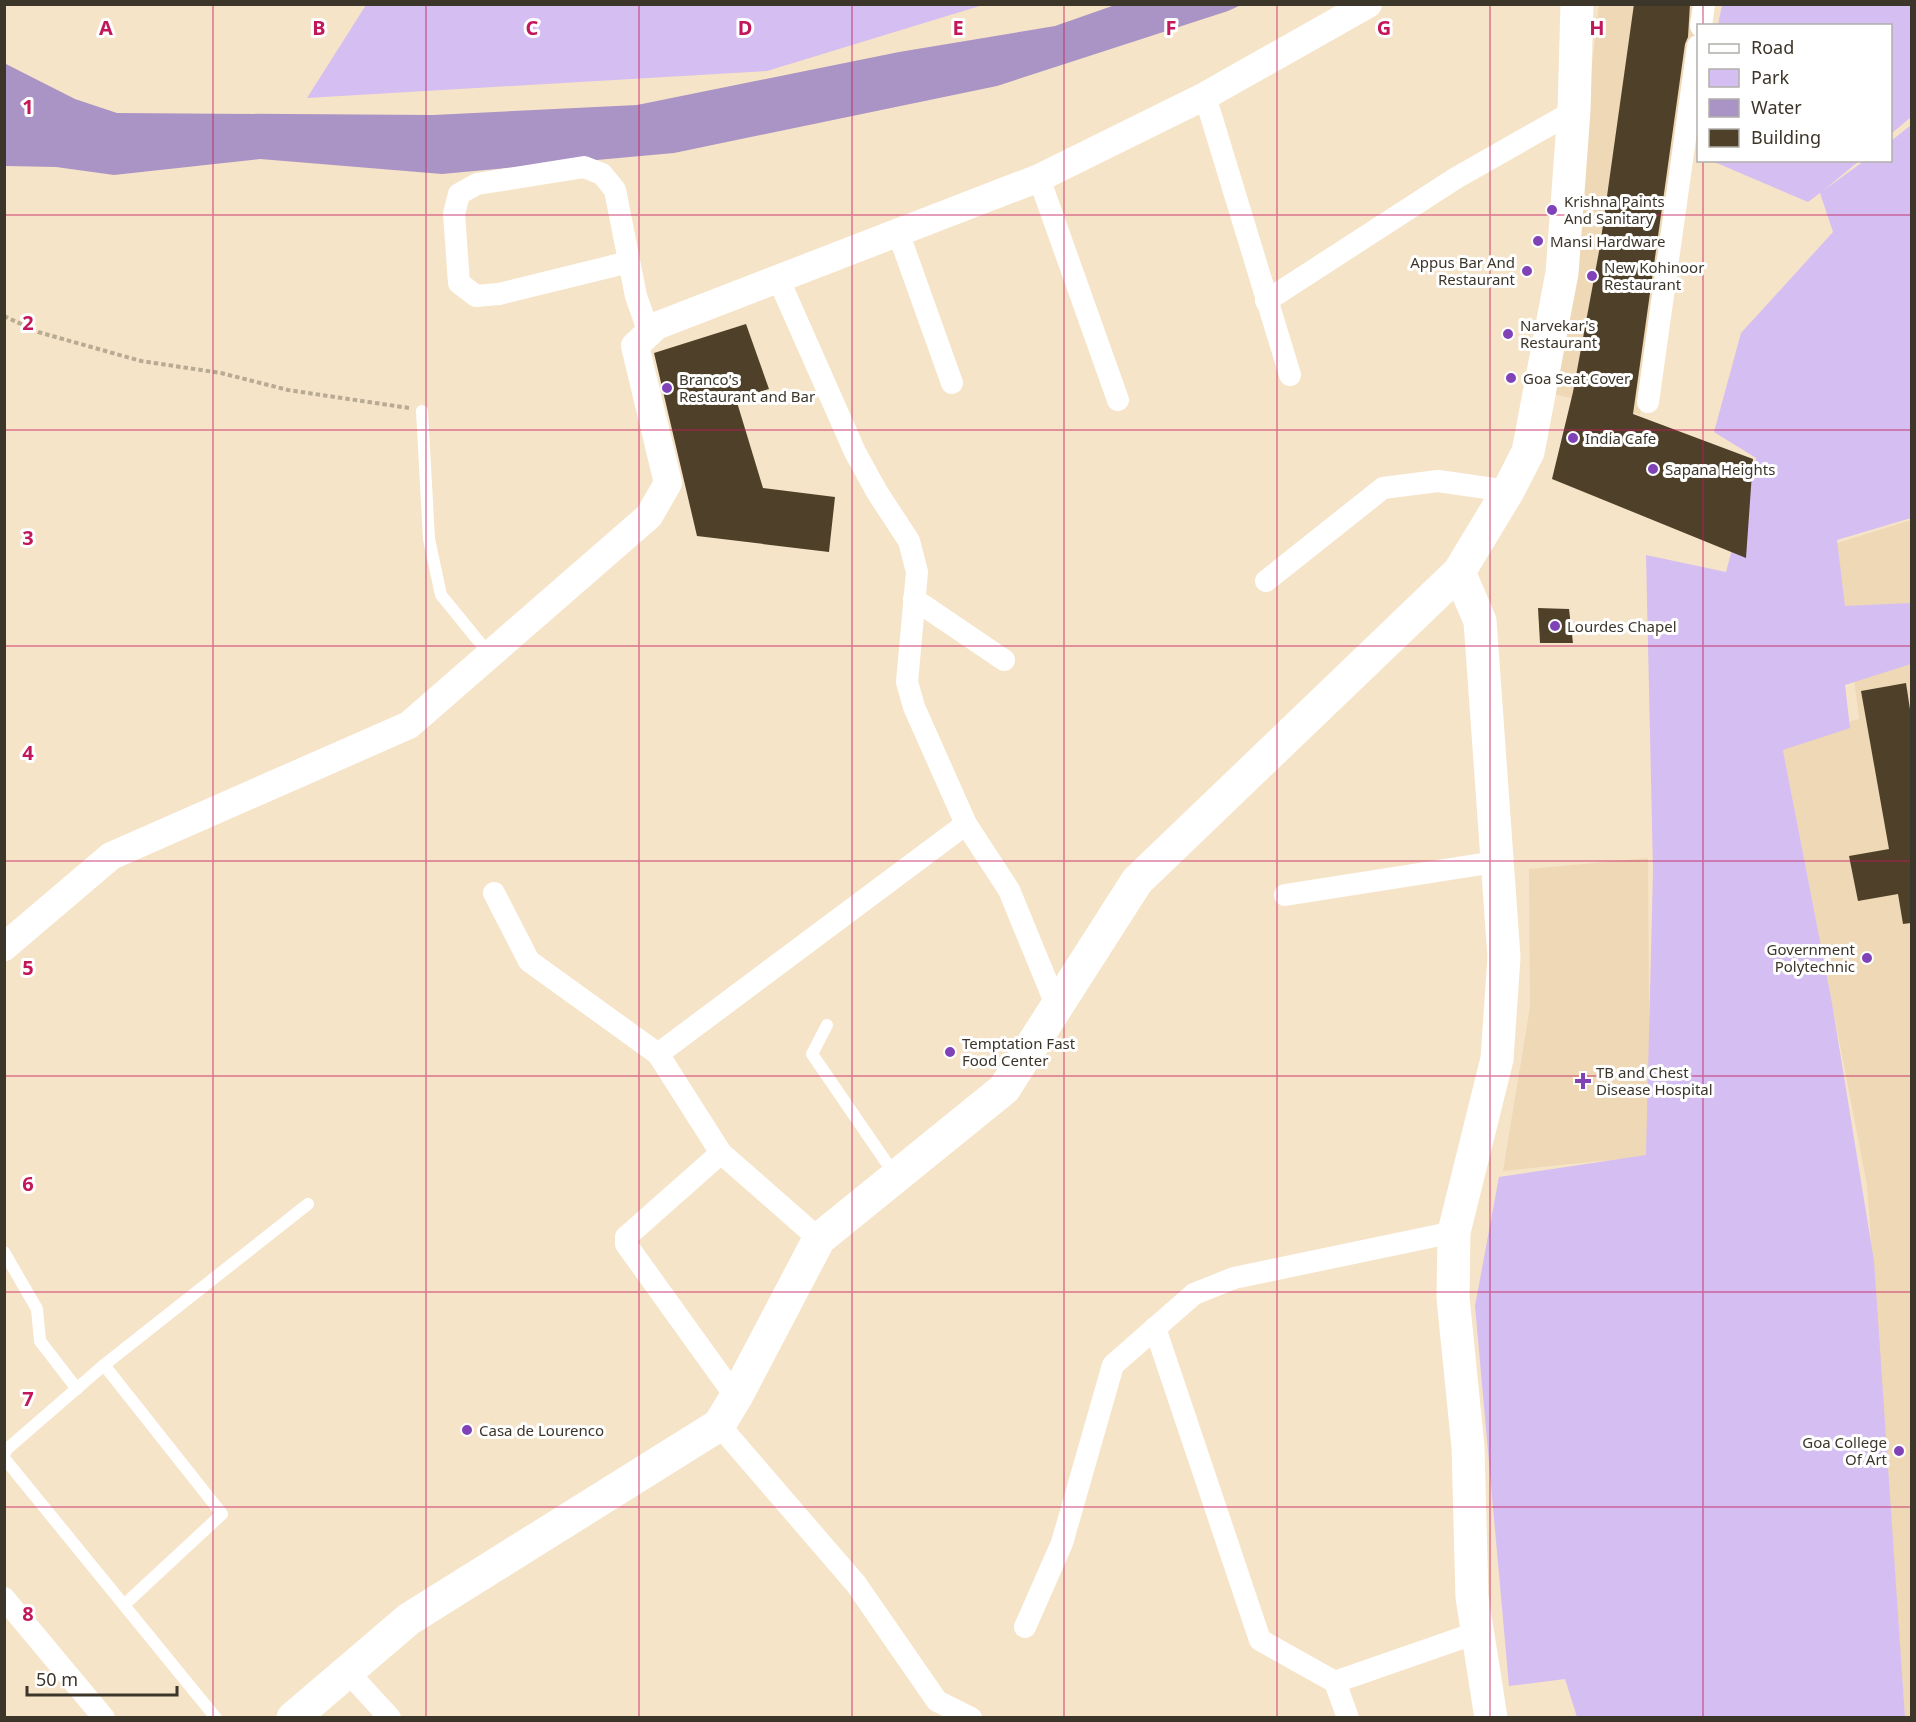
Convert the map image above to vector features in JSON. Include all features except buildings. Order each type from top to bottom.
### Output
[{"type":"main road","points":[[293,1718],[409,1619],[719,1425],[819,1239],[1004,1089],[1137,881],[1459,572],[1508,491],[1528,452],[1562,273],[1574,111],[1575,7]]},
{"type":"main road","points":[[1459,572],[1480,621],[1495,862],[1504,957],[1497,1059],[1454,1232],[1453,1298],[1468,1447],[1476,1633],[1491,1718]]},
{"type":"street","points":[[4,947],[111,856],[410,725],[649,516],[668,483],[635,346],[656,326],[1039,178],[1205,96],[1368,4]]},
{"type":"street","points":[[1701,24],[1704,4]]},
{"type":"street","points":[[1648,402],[1697,53]]},
{"type":"street","points":[[1205,96],[1290,375]]},
{"type":"street","points":[[1266,301],[1456,178],[1574,111]]},
{"type":"street","points":[[629,262],[499,294],[476,296],[459,283],[454,214],[459,194],[477,184],[584,167],[602,174],[615,190],[636,296],[649,333]]},
{"type":"street","points":[[1039,178],[1118,400]]},
{"type":"street","points":[[898,232],[952,383]]},
{"type":"street","points":[[778,278],[855,452],[877,492],[909,541],[916,572],[907,682],[925,736],[966,824],[1009,890],[1057,1007]]},
{"type":"street","points":[[1266,581],[1383,488],[1438,481],[1508,491]]},
{"type":"street","points":[[914,598],[1004,660]]},
{"type":"street","points":[[658,1054],[966,824]]},
{"type":"street","points":[[1285,895],[1495,862]]},
{"type":"street","points":[[494,892],[530,961],[658,1054],[721,1153],[819,1239]]},
{"type":"street","points":[[721,1153],[626,1237],[626,1244],[736,1397]]},
{"type":"street","points":[[1025,1628],[1062,1543],[1113,1365],[1194,1294],[1234,1278],[1454,1232]]},
{"type":"street","points":[[1155,1328],[1260,1640],[1335,1682],[1348,1718]]},
{"type":"street","points":[[719,1425],[856,1584],[942,1709],[971,1718]]},
{"type":"street","points":[[4,1598],[104,1718]]},
{"type":"street","points":[[1335,1682],[1476,1633]]},
{"type":"street","points":[[347,1671],[390,1718]]},
{"type":"lane","points":[[422,411],[429,539],[441,595],[490,655]]},
{"type":"lane","points":[[827,1025],[812,1054],[896,1176]]},
{"type":"lane","points":[[216,1718],[5,1459],[7,1449],[104,1365],[308,1204]]},
{"type":"lane","points":[[4,1252],[37,1309],[40,1341],[77,1389]]},
{"type":"lane","points":[[104,1365],[222,1514],[124,1605]]},
{"type":"path","points":[[4,316],[38,332],[141,361],[221,374],[288,390],[422,411]]},
{"type":"shaded area","points":[[1599,5],[1702,5],[1699,24],[1697,24],[1697,38],[1640,415],[1554,394]]},
{"type":"shaded area","name":"Government Polytechnic","points":[[1911,520],[1911,1717],[1905,1717],[1867,1185],[1781,739],[1859,719],[1837,543]]},
{"type":"shaded area","name":"TB and Chest Disease Hospital","points":[[1648,858],[1650,1156],[1503,1171],[1530,1007],[1529,869]]},
{"type":"green space","points":[[366,5],[983,5],[767,71],[307,98]]},
{"type":"green space","points":[[1722,5],[1911,5],[1911,117],[1892,133],[1892,24],[1718,24]]},
{"type":"green space","points":[[1911,125],[1911,518],[1837,540],[1845,606],[1911,603],[1911,664],[1845,685],[1850,728],[1783,750],[1832,1003],[1874,1261],[1905,1717],[1577,1717],[1565,1679],[1509,1686],[1475,1306],[1499,1177],[1646,1155],[1653,870],[1646,555],[1726,572],[1756,458],[1714,432],[1741,333],[1833,232],[1820,193],[1808,202],[1714,162],[1858,162],[1824,190],[1863,162],[1892,162],[1892,140]]},
{"type":"water","points":[[1115,5],[1241,5],[997,86],[674,153],[442,174],[260,159],[114,175],[56,167],[5,166],[4,63],[75,99],[117,113],[433,115],[637,105],[899,52],[1055,26]]},
{"type":"place","name":"Krishna Paints And Sanitary","points":[[1552,210]]},
{"type":"place","name":"Mansi Hardware","points":[[1538,241]]},
{"type":"place","name":"Appus Bar And Restaurant","points":[[1527,271]]},
{"type":"place","name":"New Kohinoor Restaurant","points":[[1592,276]]},
{"type":"place","name":"Narvekar's Restaurant","points":[[1508,334]]},
{"type":"place","name":"Goa Seat Cover","points":[[1511,378]]},
{"type":"place","name":"Branco's Restaurant and Bar","points":[[667,388]]},
{"type":"place","name":"India Cafe","points":[[1573,438]]},
{"type":"place","name":"Sapana Heights","points":[[1653,469]]},
{"type":"place","name":"Lourdes Chapel","points":[[1555,626]]},
{"type":"place","name":"Government Polytechnic","points":[[1867,958]]},
{"type":"place","name":"Temptation Fast Food Center","points":[[950,1052]]},
{"type":"place","name":"TB and Chest Disease Hospital","points":[[1583,1081]]},
{"type":"place","name":"Casa de Lourenco","points":[[467,1430]]},
{"type":"place","name":"Goa College Of Art","points":[[1899,1451]]}]
